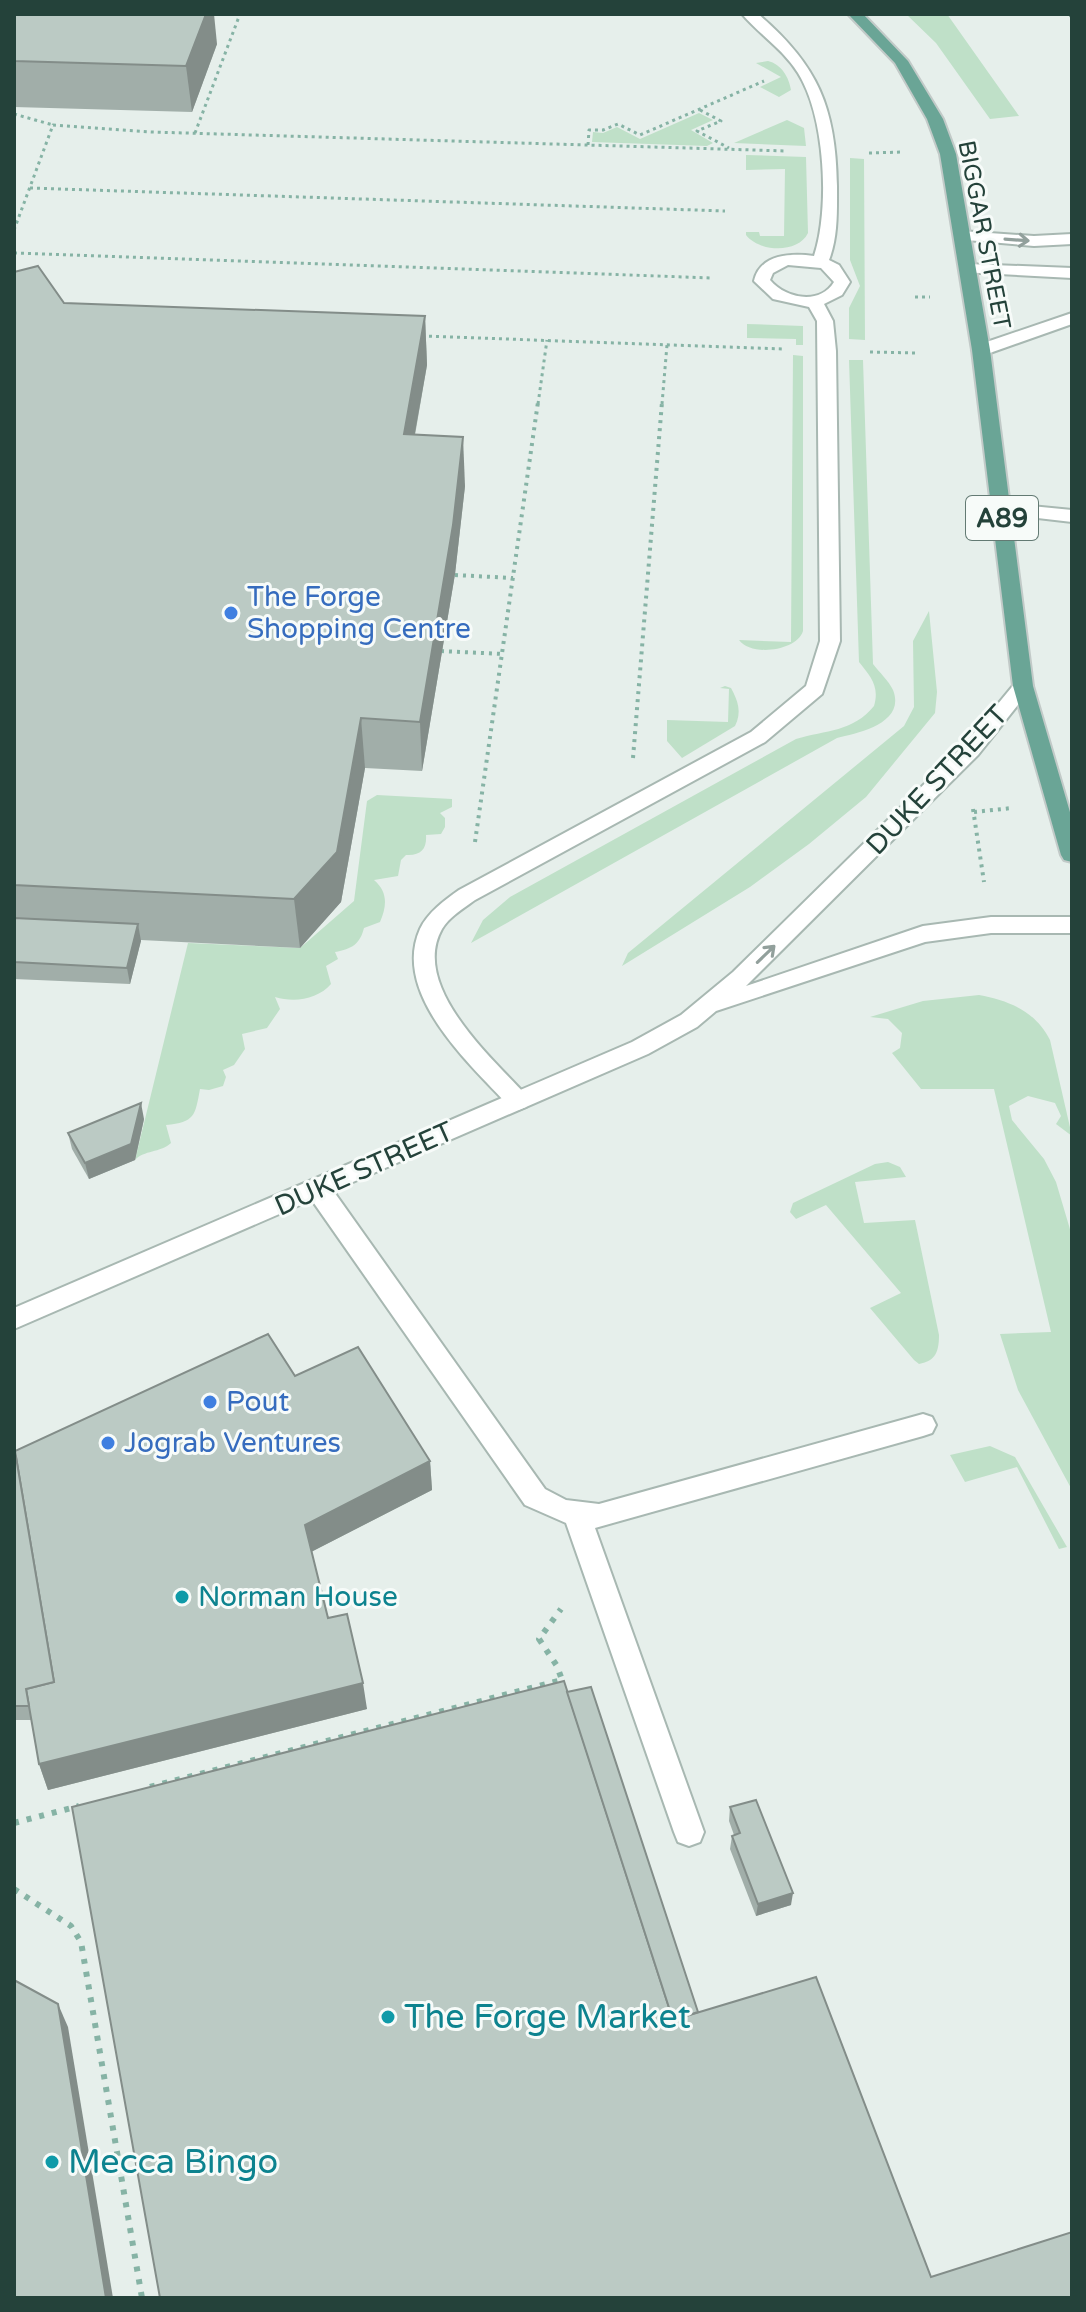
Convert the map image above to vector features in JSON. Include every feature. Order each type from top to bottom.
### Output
[{"type":"main road","name":"BIGGAR STREET","points":[[855,14],[901,61],[935,119],[948,154],[981,350]]},
{"type":"main road","name":"DUKE STREET","points":[[981,350],[1023,686]]},
{"type":"main road","name":"A89","points":[[1023,686],[1072,855]]},
{"type":"street","points":[[749,14],[793,56],[819,96],[829,152],[828,246],[820,262]]},
{"type":"street","points":[[961,236],[1034,241],[1072,239]]},
{"type":"street","points":[[787,260],[820,262],[834,269],[842,282],[833,295],[814,301],[797,301],[773,294],[762,281],[762,274],[767,268],[787,260]]},
{"type":"street","points":[[967,269],[1072,273]]},
{"type":"street","points":[[518,1101],[436,1003],[425,974],[424,952],[431,929],[467,895],[758,737],[815,689],[830,641],[827,351],[825,321],[814,301]]},
{"type":"street","points":[[981,350],[1072,318]]},
{"type":"street","points":[[1001,509],[1072,516]]},
{"type":"street","name":"DUKE STREET","points":[[709,1007],[936,786],[971,750],[1023,686]]},
{"type":"street","name":"DUKE STREET","points":[[14,1319],[640,1048],[709,1007],[923,934],[991,925],[1072,925]]},
{"type":"street","points":[[318,1189],[535,1497],[558,1510],[577,1516],[599,1516],[923,1425]]},
{"type":"street","points":[[577,1516],[689,1832]]},
{"type":"path","points":[[195,133],[240,14]]},
{"type":"path","points":[[588,145],[589,130],[603,130],[618,124],[640,135],[776,76]]},
{"type":"path","points":[[699,109],[721,121],[697,131],[732,149]]},
{"type":"path","points":[[14,114],[53,125],[195,133],[904,152]]},
{"type":"path","points":[[14,230],[53,125]]},
{"type":"path","points":[[30,188],[725,211]]},
{"type":"path","points":[[14,253],[713,278]]},
{"type":"path","points":[[422,336],[917,353]]},
{"type":"path","points":[[467,895],[547,340]]},
{"type":"path","points":[[630,808],[667,345]]},
{"type":"path","points":[[455,575],[514,578]]},
{"type":"path","points":[[441,651],[503,654]]},
{"type":"path","points":[[936,786],[973,807],[985,891]]},
{"type":"path","points":[[137,1790],[562,1680],[557,1666],[539,1639]]},
{"type":"path","points":[[14,1823],[92,1802]]},
{"type":"path","points":[[14,1889],[71,1926],[81,1942],[142,2298]]},
{"type":"green space","points":[[906,14],[947,14],[1019,116],[990,119],[936,43]]},
{"type":"green space","points":[[768,61],[780,68],[790,85],[791,90],[779,97],[760,87],[781,77],[756,63]]},
{"type":"green space","points":[[699,113],[713,120],[691,130],[713,143],[707,146],[592,142],[593,132],[603,133],[617,127],[640,139]]},
{"type":"green space","points":[[787,120],[804,128],[806,146],[734,143]]},
{"type":"green space","points":[[746,155],[806,157],[808,233],[796,245],[769,247],[752,241],[746,235],[746,232],[759,232],[760,236],[784,236],[785,169],[746,170]]},
{"type":"green space","points":[[850,158],[864,159],[865,340],[849,339],[849,308],[860,286],[850,260]]},
{"type":"green space","points":[[747,324],[803,326],[803,345],[796,345],[796,339],[747,338]]},
{"type":"green space","points":[[793,355],[803,356],[803,631],[799,638],[783,647],[753,649],[739,640],[791,642]]},
{"type":"green space","points":[[849,360],[863,360],[873,664],[893,690],[893,711],[878,724],[837,738],[471,943],[483,920],[510,897],[796,739],[848,725],[866,715],[874,706],[875,687],[859,662]]},
{"type":"green space","points":[[929,611],[937,692],[935,713],[866,797],[750,887],[622,966],[628,953],[904,726],[914,707],[913,641]]},
{"type":"green space","points":[[720,688],[731,688],[737,702],[739,711],[735,726],[682,758],[667,741],[667,720],[728,722],[729,689]]},
{"type":"green space","points":[[377,795],[452,799],[452,807],[440,813],[445,818],[441,834],[426,835],[422,851],[406,855],[401,860],[398,876],[374,880],[382,889],[385,900],[380,922],[364,928],[354,945],[335,952],[338,959],[326,966],[331,984],[320,993],[306,998],[290,1000],[275,997],[280,1009],[267,1028],[242,1034],[245,1049],[234,1065],[223,1070],[226,1077],[223,1086],[200,1089],[192,1116],[183,1122],[166,1125],[171,1143],[135,1160],[188,943],[300,948],[354,901],[367,801]]},
{"type":"green space","points":[[979,995],[1020,1009],[1044,1030],[1050,1040],[1072,1136],[1056,1124],[1061,1116],[1055,1103],[1028,1096],[1009,1106],[1012,1120],[1044,1159],[1056,1182],[1072,1236],[1072,1490],[1018,1390],[1000,1334],[1051,1332],[994,1089],[921,1089],[892,1053],[900,1048],[902,1033],[888,1019],[870,1017],[923,1001]]},
{"type":"green space","points":[[888,1162],[900,1167],[906,1177],[855,1182],[864,1223],[915,1220],[939,1335],[935,1354],[919,1364],[870,1308],[901,1293],[826,1205],[796,1219],[790,1212],[793,1203],[875,1164]]},
{"type":"green space","points":[[990,1446],[1015,1457],[1067,1547],[1059,1549],[1017,1467],[965,1482],[950,1455]]},
{"type":"building","points":[[14,14],[206,14],[186,66],[14,61]]},
{"type":"building","name":"The Forge Shopping Centre","points":[[38,266],[64,303],[425,316],[404,434],[463,437],[453,525],[420,722],[361,718],[337,852],[294,899],[14,885],[14,272]]},
{"type":"building","points":[[14,918],[138,924],[127,968],[14,962]]},
{"type":"building","points":[[141,1103],[131,1144],[85,1163],[68,1133]]},
{"type":"building","name":"Norman House","points":[[268,1334],[295,1376],[358,1347],[430,1461],[305,1525],[328,1618],[347,1614],[363,1683],[39,1764],[26,1689],[54,1682],[15,1451]]},
{"type":"building","points":[[14,1452],[54,1682],[26,1689],[29,1706],[14,1706]]},
{"type":"building","name":"The Forge Market","points":[[564,1681],[673,2020],[816,1977],[931,2277],[1072,2232],[1072,2298],[160,2298],[72,1807]]},
{"type":"building","points":[[591,1687],[698,2012],[673,2020],[567,1692]]},
{"type":"building","points":[[756,1800],[793,1893],[758,1904],[732,1836],[740,1833],[730,1807]]},
{"type":"building","name":"Mecca Bingo","points":[[14,1980],[58,2004],[106,2298],[14,2298]]},
{"type":"place","name":"The Forge Shopping Centre","points":[[231,613]]},
{"type":"place","name":"Pout","points":[[210,1402]]},
{"type":"place","name":"Jograb Ventures","points":[[108,1443]]},
{"type":"place","name":"Norman House","points":[[182,1597]]},
{"type":"place","name":"The Forge Market","points":[[388,2017]]},
{"type":"place","name":"Mecca Bingo","points":[[52,2162]]}]
